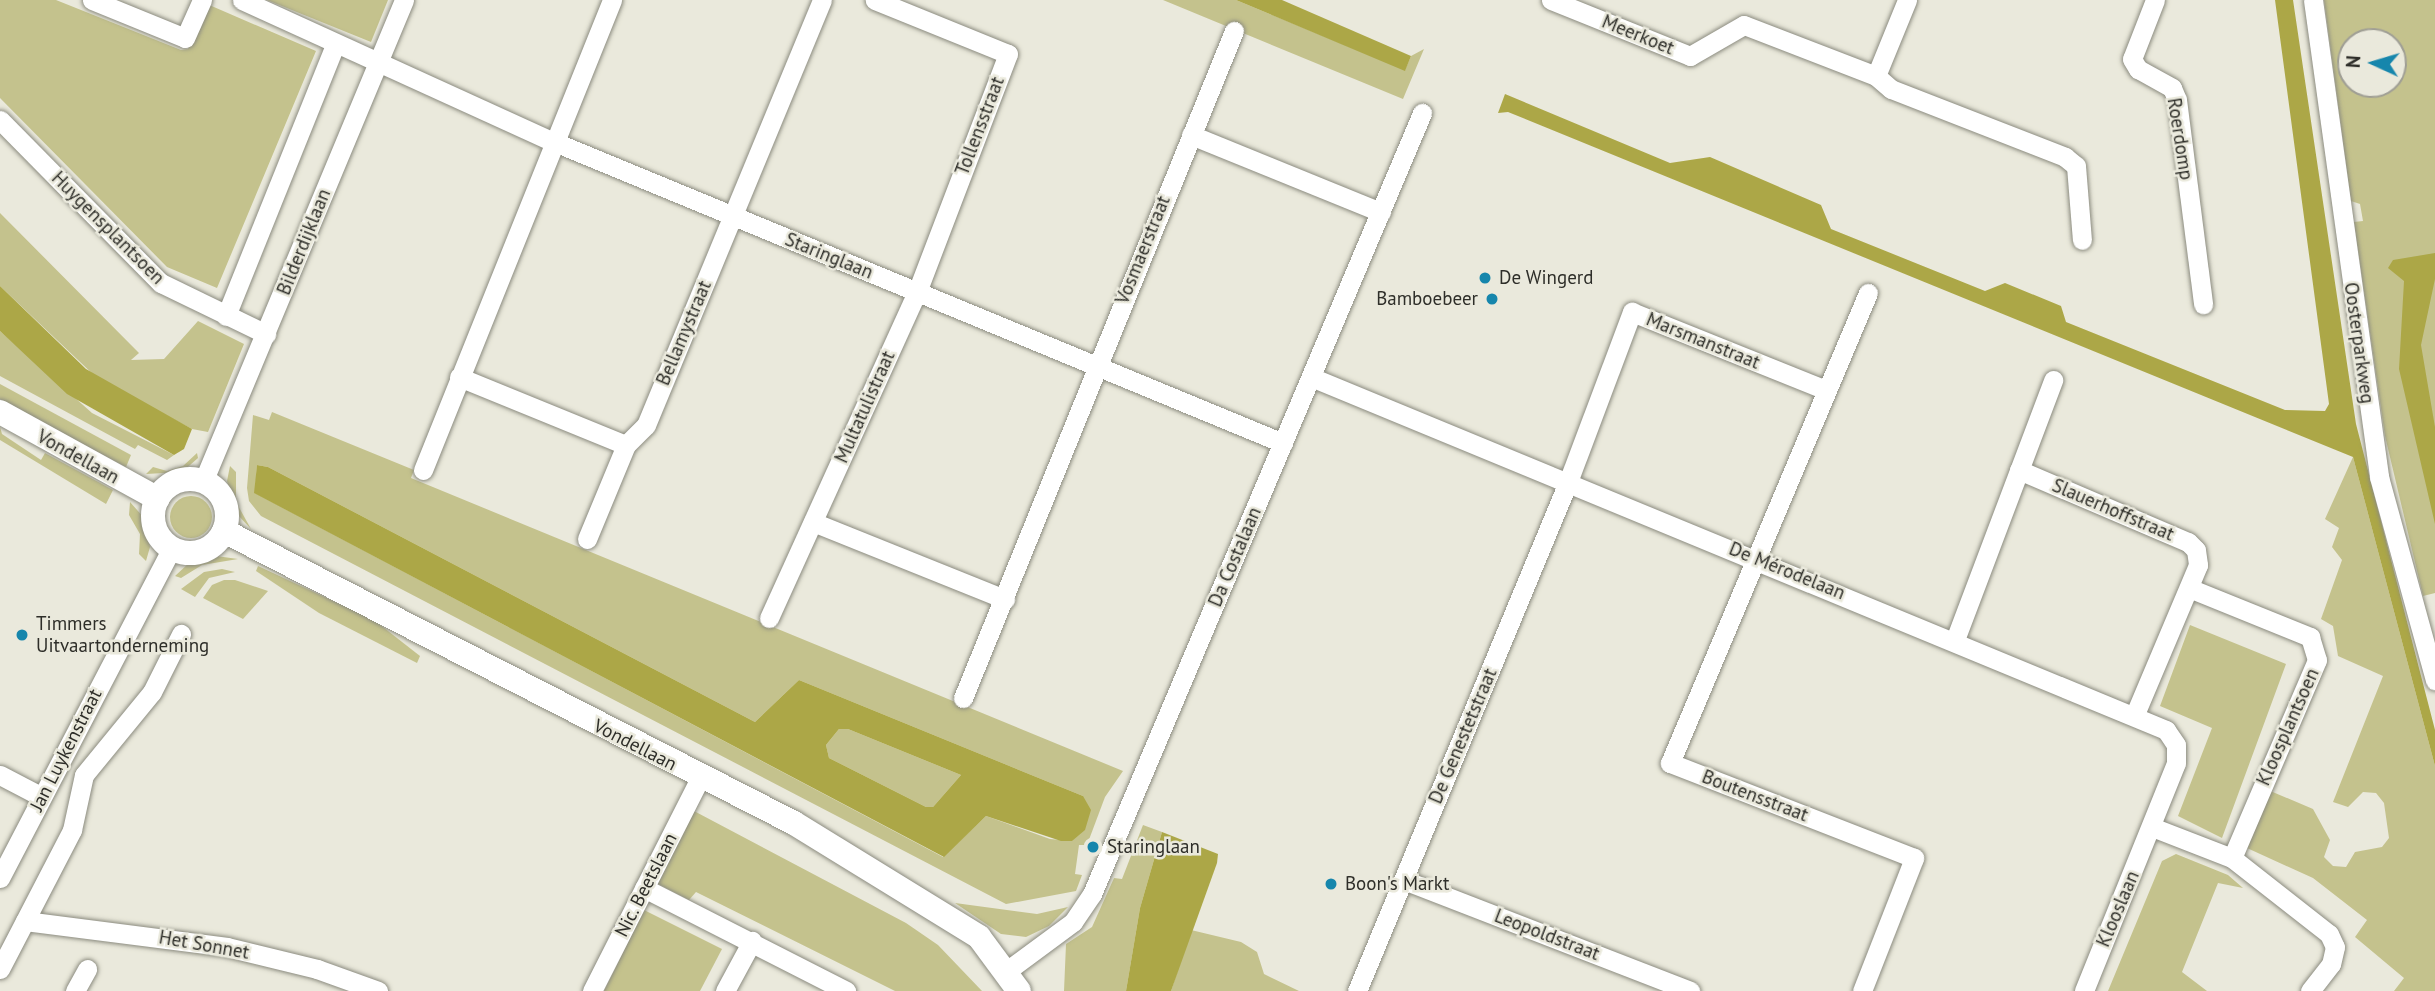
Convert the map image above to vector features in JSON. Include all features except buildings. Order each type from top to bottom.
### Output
[{"type":"street","points":[[92,0],[185,38],[202,0]]},
{"type":"street","points":[[242,0],[377,65]]},
{"type":"street","name":"Bilderdijklaan","points":[[204,482],[404,0]]},
{"type":"street","points":[[423,470],[552,141],[612,0]]},
{"type":"street","points":[[734,216],[822,0]]},
{"type":"street","name":"Tollensstraat","points":[[875,0],[1008,54],[917,292]]},
{"type":"street","name":"Meerkoet","points":[[1551,0],[1690,57],[1744,25],[1877,76],[1891,89],[2065,157],[2076,166],[2082,240]]},
{"type":"street","points":[[1877,76],[1907,0]]},
{"type":"street","name":"Roerdomp","points":[[2155,0],[2132,58],[2138,69],[2172,88],[2177,100],[2203,304]]},
{"type":"street","name":"Oosterparkweg","points":[[2313,0],[2379,477],[2426,611],[2435,680]]},
{"type":"street","name":"Vosmaerstraat","points":[[1095,365],[1234,32]]},
{"type":"street","points":[[226,316],[335,44]]},
{"type":"street","name":"Staringlaan","points":[[377,65],[552,141],[1283,443]]},
{"type":"street","name":"Da Costalaan","points":[[1013,981],[1073,922],[1093,894],[1422,113]]},
{"type":"street","name":"Huygensplantsoen","points":[[0,120],[161,283],[266,334]]},
{"type":"street","points":[[1191,135],[1381,212]]},
{"type":"street","name":"Bellamystraat","points":[[587,539],[626,445],[646,425],[734,216]]},
{"type":"street","name":"Multatulistraat","points":[[769,618],[917,292]]},
{"type":"street","points":[[1753,557],[1868,293]]},
{"type":"street","name":"Marsmanstraat","points":[[1568,482],[1632,312],[1826,390]]},
{"type":"street","points":[[964,698],[1095,365]]},
{"type":"street","points":[[459,377],[626,445]]},
{"type":"street","name":"De Mérodelaan","points":[[1311,377],[2135,714],[2165,730],[2176,745],[2176,762],[2152,827]]},
{"type":"street","points":[[1955,640],[2053,380]]},
{"type":"street","name":"Vondellaan","points":[[0,412],[158,499]]},
{"type":"street","name":"Slauerhoffstraat","points":[[2019,470],[2188,542],[2196,550],[2198,565],[2135,714]]},
{"type":"street","points":[[178,481],[204,482],[222,498],[227,520],[224,531],[217,542],[196,553],[172,548],[155,527],[158,499],[178,481]]},
{"type":"street","name":"De Genestetstraat","points":[[1357,991],[1568,482]]},
{"type":"street","points":[[813,522],[1005,599]]},
{"type":"street","name":"Vondellaan","points":[[224,531],[700,778],[794,823],[950,916],[979,937],[1013,981]]},
{"type":"street","name":"Jan Luykenstraat","points":[[0,878],[172,548]]},
{"type":"street","name":"Boutensstraat","points":[[1753,557],[1670,764],[1914,858],[1862,991]]},
{"type":"street","name":"Kloosplantsoen","points":[[2189,588],[2310,638],[2317,660],[2232,858]]},
{"type":"street","name":"Jan Luykenstraat","points":[[0,969],[72,830],[84,775],[152,692],[181,634]]},
{"type":"street","points":[[0,775],[42,797]]},
{"type":"street","name":"Nic. Beetslaan","points":[[592,991],[700,778]]},
{"type":"street","points":[[2152,827],[2232,858],[2329,934],[2335,947],[2331,964],[2310,991]]},
{"type":"street","name":"Klooslaan","points":[[2084,991],[2152,827]]},
{"type":"street","name":"Leopoldstraat","points":[[1404,880],[1690,991]]},
{"type":"street","points":[[644,888],[846,991]]},
{"type":"street","name":"Het Sonnet","points":[[25,921],[227,947],[317,969],[379,991]]},
{"type":"street","points":[[725,991],[752,941]]},
{"type":"street","points":[[75,991],[87,970]]},
{"type":"shaded area","points":[[0,0],[56,0],[181,50],[188,49],[207,4],[316,51],[217,288],[167,267],[0,98]]},
{"type":"shaded area","points":[[267,0],[388,0],[371,42]]},
{"type":"shaded area","points":[[1163,0],[1236,0],[1405,70],[1411,56],[1424,49],[1403,99]]},
{"type":"shaded area","points":[[1236,0],[1282,0],[1411,56],[1405,71]]},
{"type":"shaded area","points":[[2275,0],[2293,0],[2356,424],[2435,730],[2435,766],[2353,457],[1508,112],[1498,113],[1505,94],[1670,163],[1710,157],[1821,205],[1831,229],[1985,291],[2005,283],[2061,306],[2066,322],[2285,410],[2325,411],[2329,404]]},
{"type":"shaded area","points":[[2324,0],[2435,0],[2435,593],[2423,596],[2385,436],[2354,222],[2363,221],[2360,204],[2351,201],[2337,98],[2407,98],[2407,28],[2337,28],[2337,97]]},
{"type":"shaded area","points":[[0,213],[139,353],[131,360],[164,359],[198,321],[244,344],[208,432],[192,429],[98,379],[0,286]]},
{"type":"shaded area","points":[[2435,253],[2435,279],[2421,345],[2435,427],[2435,524],[2399,369],[2404,281],[2388,268],[2393,260]]},
{"type":"shaded area","points":[[0,286],[86,369],[192,429],[184,449],[174,455],[67,394],[0,331]]},
{"type":"shaded area","points":[[0,331],[92,413],[174,455],[167,460],[138,445],[135,449],[0,376]]},
{"type":"shaded area","points":[[0,384],[131,455],[126,467],[13,408],[0,399]]},
{"type":"shaded area","points":[[272,412],[414,470],[411,478],[1123,771],[1105,797],[1087,845],[1079,845],[1075,874],[1082,875],[1076,891],[1006,904],[261,516],[249,501],[247,488],[253,415],[269,420]],"holes":[[[257,465],[268,467],[755,722],[799,680],[1083,796],[1072,841],[1050,839],[986,816],[943,857],[255,493]]]},
{"type":"shaded area","points":[[0,427],[2,434],[41,460],[45,453],[113,490],[106,504],[0,440]]},
{"type":"shaded area","points":[[197,453],[198,458],[182,472],[146,474],[153,467],[167,471],[183,466]]},
{"type":"shaded area","points":[[2353,457],[2435,766],[2435,991],[2394,991],[2404,978],[2355,937],[2367,920],[2313,878],[2247,848],[2268,790],[2313,809],[2330,840],[2324,857],[2333,866],[2346,867],[2355,852],[2382,847],[2389,838],[2384,803],[2376,793],[2363,792],[2348,807],[2333,802],[2383,676],[2338,656],[2333,626],[2321,619],[2342,560],[2332,547],[2339,528],[2325,519]]},
{"type":"shaded area","points":[[257,465],[268,467],[755,722],[799,680],[1083,796],[1091,810],[1085,830],[1072,841],[1061,841],[986,816],[944,857],[254,493]],"holes":[[[839,729],[848,729],[961,775],[933,807],[926,807],[829,758],[826,745]]]},
{"type":"shaded area","points":[[230,466],[236,472],[236,502],[251,529],[236,513],[227,481]]},
{"type":"shaded area","points":[[191,496],[206,502],[212,517],[206,532],[191,538],[176,532],[170,517],[176,502]]},
{"type":"shaded area","points":[[130,502],[145,519],[150,547],[146,561],[139,554],[140,534],[129,515]]},
{"type":"shaded area","points":[[216,556],[238,559],[202,565],[181,578],[175,576],[189,563]]},
{"type":"shaded area","points":[[258,566],[374,620],[420,656],[417,663],[319,613],[256,571]]},
{"type":"shaded area","points":[[222,569],[235,572],[209,578],[195,597],[181,589],[204,572]]},
{"type":"shaded area","points":[[224,580],[235,580],[268,591],[243,619],[203,598],[212,585]]},
{"type":"shaded area","points":[[2190,625],[2286,664],[2222,838],[2178,816],[2212,728],[2160,706]]},
{"type":"shaded area","points":[[839,729],[848,729],[961,775],[933,807],[926,807],[829,758],[826,745]]},
{"type":"shaded area","points":[[694,811],[906,923],[938,945],[982,991],[895,991],[696,892],[689,900],[658,884]]},
{"type":"shaded area","points":[[1143,825],[1162,832],[1140,908],[1126,991],[1064,991],[1066,944],[1092,927],[1114,878],[1122,879]]},
{"type":"shaded area","points":[[1162,832],[1218,854],[1217,863],[1171,991],[1126,991],[1140,908]]},
{"type":"shaded area","points":[[2176,854],[2228,875],[2243,888],[2218,883],[2182,972],[2207,991],[2108,991],[2162,861]]},
{"type":"shaded area","points":[[955,903],[1037,914],[1068,907],[1049,926],[1026,937],[1001,934]]},
{"type":"shaded area","points":[[644,910],[722,949],[700,991],[604,991]]},
{"type":"shaded area","points":[[1191,930],[1241,942],[1257,952],[1264,974],[1299,991],[1171,991]]},
{"type":"place","name":"De Wingerd","points":[[1485,278]]},
{"type":"place","name":"Bamboebeer","points":[[1492,299]]},
{"type":"place","name":"Timmers Uitvaartonderneming","points":[[22,635]]},
{"type":"place","name":"Staringlaan","points":[[1093,847]]},
{"type":"place","name":"Boon's Markt","points":[[1331,884]]}]
